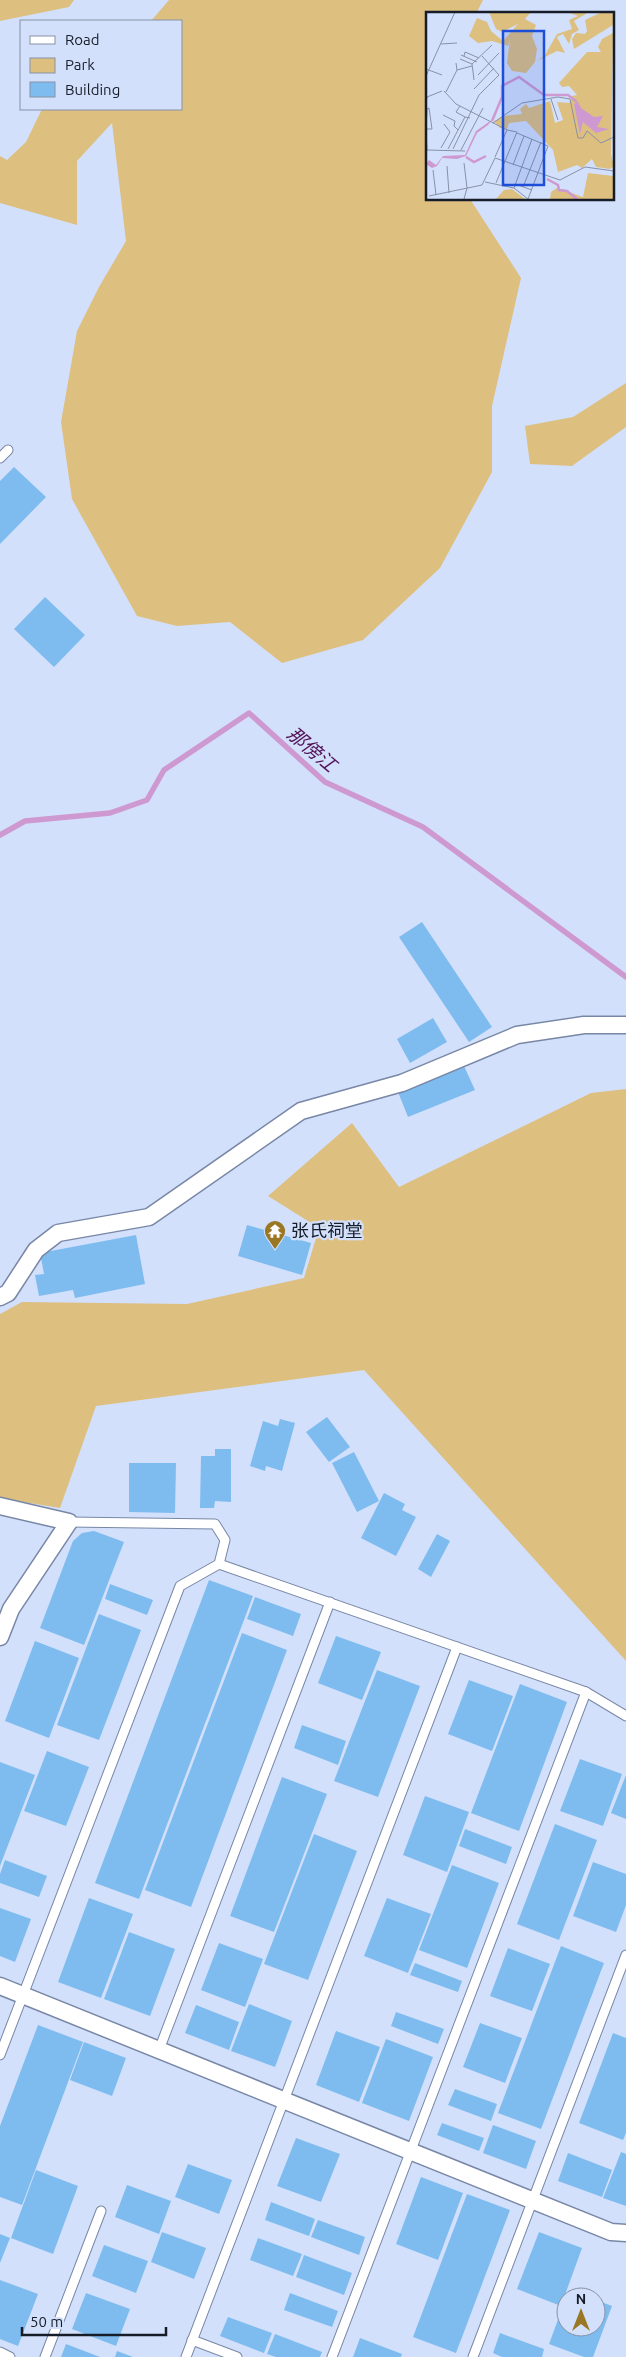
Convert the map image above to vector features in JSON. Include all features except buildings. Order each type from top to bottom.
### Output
[{"type":"street","points":[[0,1298],[8,1293],[36,1250],[58,1233],[149,1217],[301,1111],[402,1083],[518,1035],[584,1025],[626,1025]]},
{"type":"street","points":[[0,1506],[69,1522],[11,1609],[0,1637]]},
{"type":"street","points":[[0,1986],[611,2232],[626,2233]]},
{"type":"lane","points":[[0,458],[8,450]]},
{"type":"lane","points":[[0,2055],[180,1586],[219,1564],[226,1540],[214,1524],[69,1522]]},
{"type":"lane","points":[[219,1564],[586,1692],[626,1716]]},
{"type":"lane","points":[[159,2050],[330,1602]]},
{"type":"lane","points":[[186,2357],[457,1647]]},
{"type":"lane","points":[[332,2357],[586,1692]]},
{"type":"lane","points":[[473,2357],[626,1955]]},
{"type":"lane","points":[[45,2357],[101,2211]]},
{"type":"lane","points":[[192,2340],[237,2357]]},
{"type":"lane","points":[[0,2352],[10,2357]]},
{"type":"green space","points":[[0,0],[74,0],[69,7],[0,21]]},
{"type":"green space","points":[[169,0],[483,0],[477,12],[426,12],[426,200],[471,200],[521,278],[492,406],[492,472],[440,568],[363,640],[282,663],[230,622],[177,626],[137,616],[72,499],[61,422],[77,331],[99,287],[126,241],[112,123],[77,161],[77,225],[0,203],[0,156],[7,160],[26,142],[42,110],[182,110],[182,20],[152,20]]},
{"type":"green space","points":[[626,383],[626,427],[572,466],[530,464],[525,426],[573,417]]},
{"type":"green space","points":[[626,1089],[626,1661],[364,1370],[96,1406],[60,1508],[0,1498],[0,1314],[22,1302],[187,1304],[304,1278],[319,1228],[268,1196],[352,1123],[399,1187],[591,1093]]},
{"type":"waterway","name":"那傍江","points":[[0,835],[25,821],[110,813],[147,800],[164,770],[249,713],[325,782],[423,827],[626,977]]},
{"type":"place","name":"张氏祠堂","points":[[275,1250]]}]
